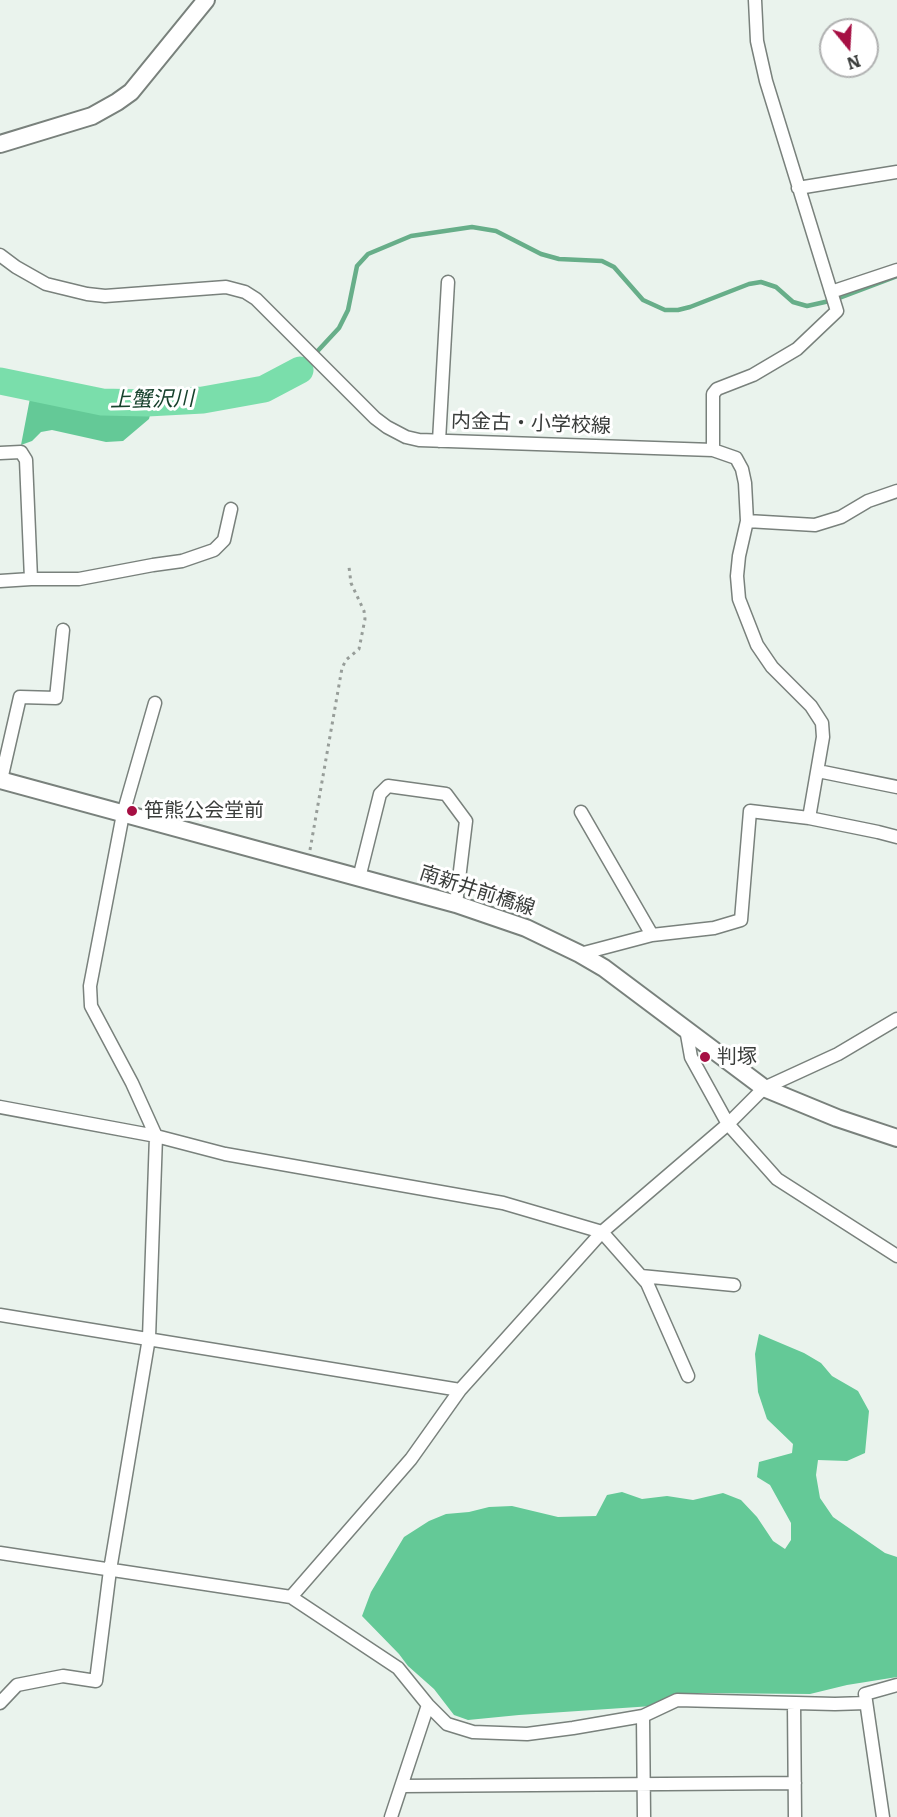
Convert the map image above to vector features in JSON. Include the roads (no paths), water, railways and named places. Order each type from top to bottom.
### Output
[{"type":"main road","points":[[0,144],[92,116],[117,102],[130,92],[206,0]]},
{"type":"main road","name":"南新井前橋線","points":[[0,780],[456,904],[526,928],[580,954],[627,984],[764,1088],[837,1118],[897,1138]]},
{"type":"street","points":[[713,450],[713,394],[717,389],[753,375],[797,349],[837,311],[766,81],[758,41],[755,0]]},
{"type":"street","points":[[798,188],[897,172]]},
{"type":"street","name":"内金古・小学校線","points":[[0,255],[15,267],[46,284],[87,294],[105,296],[226,287],[245,292],[256,299],[387,428],[406,437],[439,441],[713,450],[736,458],[742,469],[745,483],[747,521],[739,556],[737,576],[739,599],[757,645],[772,666],[811,706],[822,723],[823,736],[809,818]]},
{"type":"street","points":[[831,292],[897,270]]},
{"type":"street","points":[[439,441],[448,282]]},
{"type":"street","points":[[0,453],[21,452],[26,460],[31,579]]},
{"type":"street","points":[[747,521],[815,525],[841,517],[868,501],[897,491]]},
{"type":"street","points":[[0,581],[79,579],[182,561],[214,550],[224,540],[231,509]]},
{"type":"street","points":[[0,780],[20,697],[56,698],[63,630]]},
{"type":"street","points":[[0,1702],[17,1685],[63,1676],[96,1681],[110,1570],[149,1338],[156,1136],[132,1083],[91,1006],[90,986],[123,814],[155,703]]},
{"type":"street","points":[[818,771],[897,788]]},
{"type":"street","points":[[359,878],[380,794],[388,786],[446,794],[466,821],[456,904]]},
{"type":"street","points":[[580,954],[652,935],[714,928],[741,920],[750,811],[809,818],[897,837]]},
{"type":"street","points":[[581,812],[652,935]]},
{"type":"street","points":[[291,1597],[411,1459],[460,1390],[602,1232],[728,1124],[764,1088],[838,1054],[897,1019]]},
{"type":"street","points":[[686,1029],[692,1057],[728,1124],[777,1179],[897,1256]]},
{"type":"street","points":[[0,1107],[156,1136],[225,1154],[503,1203],[602,1232],[647,1283],[688,1376]]},
{"type":"street","points":[[641,1276],[734,1285]]},
{"type":"street","points":[[0,1315],[460,1390]]},
{"type":"street","points":[[0,1552],[291,1597],[398,1668],[428,1706],[447,1724],[473,1732],[527,1734],[643,1716],[677,1700],[835,1704],[866,1702]]},
{"type":"street","points":[[883,1817],[865,1694],[897,1684]]},
{"type":"street","points":[[794,1703],[795,1817]]},
{"type":"street","points":[[391,1817],[428,1706]]},
{"type":"street","points":[[643,1716],[644,1817]]},
{"type":"street","points":[[402,1786],[795,1784]]},
{"type":"waterway","points":[[300,370],[339,328],[348,310],[357,266],[368,254],[411,236],[472,227],[496,231],[541,254],[559,259],[602,261],[614,267],[643,300],[665,310],[690,307],[749,284],[761,282],[776,287],[793,302],[807,306],[834,300],[897,276]]},
{"type":"waterway","name":"上蟹沢川","points":[[0,381],[102,402],[147,403],[203,400],[264,389],[300,370]]},
{"type":"place","name":"笹熊公会堂前","points":[[132,811]]},
{"type":"place","name":"判塚","points":[[705,1057]]}]
